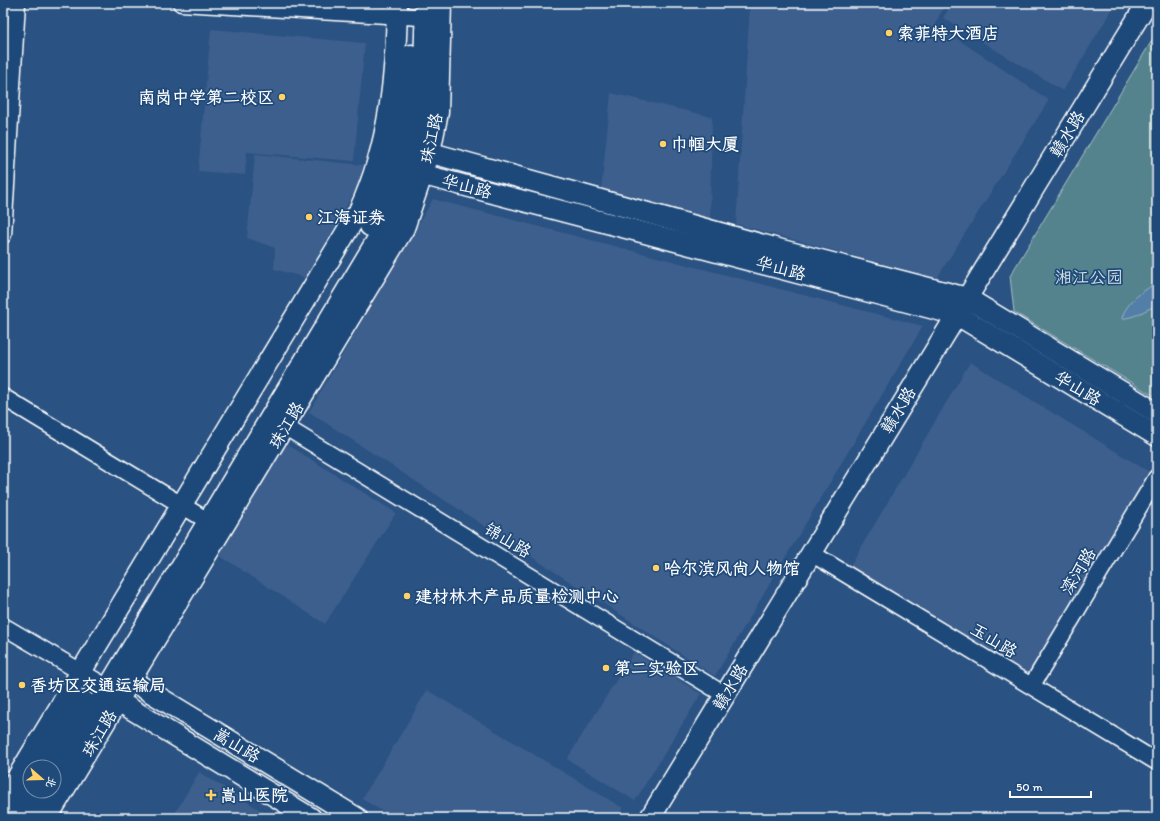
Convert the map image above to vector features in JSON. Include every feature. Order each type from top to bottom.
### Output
[{"type":"main road","name":"赣水路","points":[[643,818],[811,553],[1136,3]]},
{"type":"main road","name":"赣水路","points":[[963,297],[1147,3]]},
{"type":"main road","name":"珠江路","points":[[62,764],[108,684],[278,422],[398,203],[401,169],[423,98],[419,10]]},
{"type":"main road","name":"珠江路","points":[[47,818],[190,510],[368,193],[401,169],[407,147],[392,87],[419,10]]},
{"type":"main road","name":"华山路","points":[[407,147],[778,249],[963,297],[1157,413]]},
{"type":"main road","name":"华山路","points":[[401,169],[953,314],[1157,436]]},
{"type":"main road","name":"赣水路","points":[[650,818],[722,694],[953,314]]},
{"type":"main road","name":"珠江路","points":[[50,759],[108,684]]},
{"type":"main road","name":"珠江路","points":[[3,801],[108,684]]},
{"type":"main road","name":"嵩山路","points":[[108,684],[311,818]]},
{"type":"main road","name":"嵩山路","points":[[108,684],[357,818]]},
{"type":"main road","points":[[13,818],[25,799]]},
{"type":"main road","points":[[30,818],[41,799]]},
{"type":"street","points":[[3,235],[17,3]]},
{"type":"street","points":[[181,3],[419,10]]},
{"type":"street","points":[[3,397],[190,510]]},
{"type":"street","name":"锦山路","points":[[278,422],[722,694]]},
{"type":"street","name":"滦河路","points":[[1032,685],[1157,477]]},
{"type":"street","name":"玉山路","points":[[811,553],[1032,685],[1157,762]]},
{"type":"street","points":[[3,626],[108,684]]},
{"type":"shaded area","points":[[750,3],[946,3],[935,24],[1049,100],[937,278],[736,224]]},
{"type":"shaded area","points":[[952,3],[1116,3],[1063,91],[943,18]]},
{"type":"shaded area","name":"南岗中学第二校区","points":[[211,29],[365,43],[354,161],[247,152],[245,175],[198,171]]},
{"type":"shaded area","points":[[611,93],[712,117],[710,221],[601,191]]},
{"type":"shaded area","points":[[255,154],[363,165],[359,183],[306,278],[274,269],[275,248],[247,238]]},
{"type":"shaded area","points":[[433,199],[923,326],[715,676],[309,412]]},
{"type":"shaded area","points":[[1152,286],[1157,286],[1157,305],[1134,316],[1122,319],[1123,314],[1129,304]]},
{"type":"shaded area","points":[[970,362],[1151,473],[1031,675],[850,566]]},
{"type":"shaded area","points":[[285,443],[396,513],[325,624],[214,552]]},
{"type":"shaded area","points":[[634,652],[701,694],[635,801],[567,759]]},
{"type":"shaded area","points":[[427,690],[623,808],[616,818],[393,818],[362,799]]},
{"type":"shaded area","name":"嵩山医院","points":[[199,772],[273,818],[172,818]]},
{"type":"green space","name":"湘江公园","points":[[1157,32],[1157,398],[1014,312],[1010,276]]},
{"type":"place","name":"索菲特大酒店","points":[[889,33]]},
{"type":"place","name":"南岗中学第二校区","points":[[282,97]]},
{"type":"place","name":"巾帼大厦","points":[[663,144]]},
{"type":"place","name":"江海证券","points":[[309,217]]},
{"type":"place","name":"哈尔滨风尚人物馆","points":[[656,568]]},
{"type":"place","name":"建材林木产品质量检测中心","points":[[407,596]]},
{"type":"place","name":"第二实验区","points":[[606,668]]},
{"type":"place","name":"香坊区交通运输局","points":[[22,685]]},
{"type":"place","name":"嵩山医院","points":[[211,795]]}]
